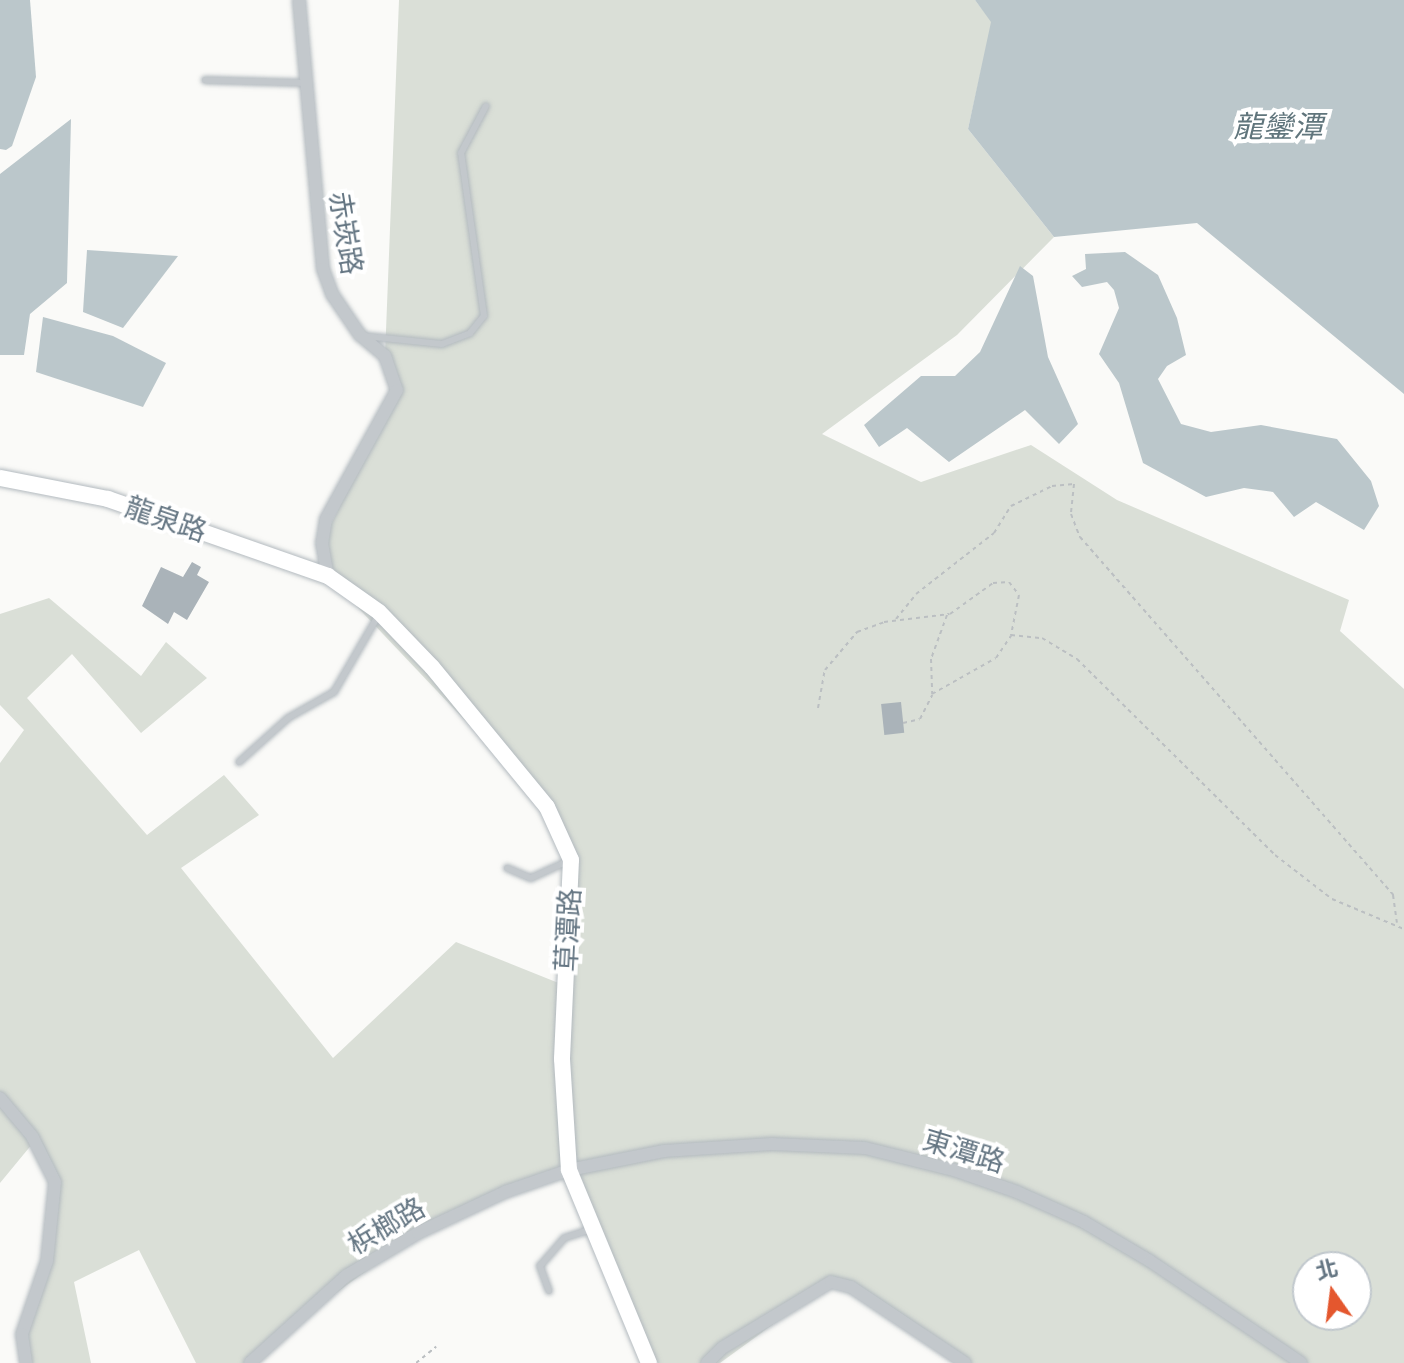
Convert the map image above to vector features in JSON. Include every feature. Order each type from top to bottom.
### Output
[{"type":"street","name":"赤崁路","points":[[299,0],[323,269],[332,294],[360,335],[385,356],[397,390],[326,519],[322,543],[328,576]]},
{"type":"street","name":"龍泉路","points":[[0,478],[108,499],[328,576]]},
{"type":"street","name":"草潭路","points":[[328,576],[379,612],[442,679],[547,807],[571,860],[562,1059],[569,1170],[649,1363]]},
{"type":"street","points":[[0,1098],[32,1136],[55,1182],[47,1261],[22,1334],[26,1363]]},
{"type":"street","name":"東潭路","points":[[569,1170],[737,1144],[865,1148],[954,1170],[1084,1222],[1284,1358],[1301,1363]]},
{"type":"street","name":"梹榔路","points":[[250,1363],[346,1276],[418,1233],[505,1192],[569,1170]]},
{"type":"street","points":[[707,1363],[722,1348],[831,1282],[851,1287],[965,1363]]},
{"type":"lane","points":[[205,80],[304,83]]},
{"type":"lane","points":[[360,335],[442,344],[470,333],[484,316],[461,153],[486,106]]},
{"type":"lane","points":[[239,762],[288,718],[334,692],[379,612]]},
{"type":"lane","points":[[507,868],[531,878],[571,860]]},
{"type":"lane","points":[[549,1291],[540,1266],[564,1238],[592,1229]]},
{"type":"path","points":[[896,620],[916,594],[994,533],[1011,506],[1052,486],[1074,484],[1071,514],[1080,537],[1393,895],[1397,923]]},
{"type":"path","points":[[818,708],[825,670],[857,632],[896,620],[947,614],[993,583],[1009,582],[1019,595],[1011,635],[996,658],[932,694]]},
{"type":"path","points":[[903,723],[920,719],[932,694],[931,659],[947,614]]},
{"type":"path","points":[[1011,635],[1042,638],[1077,659],[1275,855],[1332,899],[1397,923],[1404,929]]},
{"type":"path","points":[[416,1363],[436,1347]]},
{"type":"shaded area","points":[[399,0],[975,0],[992,22],[968,129],[1054,237],[957,335],[822,434],[921,482],[1031,445],[1117,500],[1349,600],[1340,631],[1404,689],[1404,1363],[965,1363],[887,1309],[831,1282],[720,1363],[653,1363],[568,1170],[418,1233],[276,1337],[250,1363],[196,1363],[139,1250],[74,1282],[91,1363],[26,1363],[22,1334],[47,1261],[55,1182],[33,1143],[0,1183],[0,763],[24,730],[0,705],[0,614],[49,598],[141,676],[166,642],[207,678],[141,733],[72,654],[27,698],[147,835],[224,775],[259,815],[181,868],[333,1058],[456,942],[566,986],[571,860],[547,807],[328,576],[322,543],[388,407],[395,375],[385,356]]},
{"type":"water","points":[[0,0],[30,0],[36,77],[12,146],[6,150],[0,149]]},
{"type":"water","name":"龍鑾潭","points":[[975,0],[1404,0],[1404,394],[1197,223],[1054,237],[968,129],[991,22]]},
{"type":"water","points":[[71,119],[67,283],[30,314],[24,355],[0,355],[0,174]]},
{"type":"water","points":[[87,250],[178,256],[123,328],[83,312]]},
{"type":"water","points":[[1125,252],[1158,275],[1177,318],[1186,355],[1167,366],[1158,379],[1181,424],[1211,432],[1261,425],[1337,439],[1371,481],[1379,506],[1364,530],[1316,502],[1294,517],[1273,492],[1244,488],[1206,497],[1143,463],[1119,383],[1099,354],[1119,308],[1114,290],[1107,282],[1082,287],[1072,276],[1086,269],[1085,254]]},
{"type":"water","points":[[1020,266],[1033,276],[1048,357],[1078,424],[1059,444],[1025,410],[949,462],[907,428],[879,447],[864,425],[921,376],[955,376],[980,352]]},
{"type":"water","points":[[43,317],[113,336],[166,363],[143,407],[36,372]]},
{"type":"building","points":[[192,562],[201,567],[197,575],[209,582],[187,620],[174,612],[168,624],[142,606],[161,567],[183,577]]},
{"type":"building","points":[[901,702],[904,733],[884,735],[881,704]]}]
